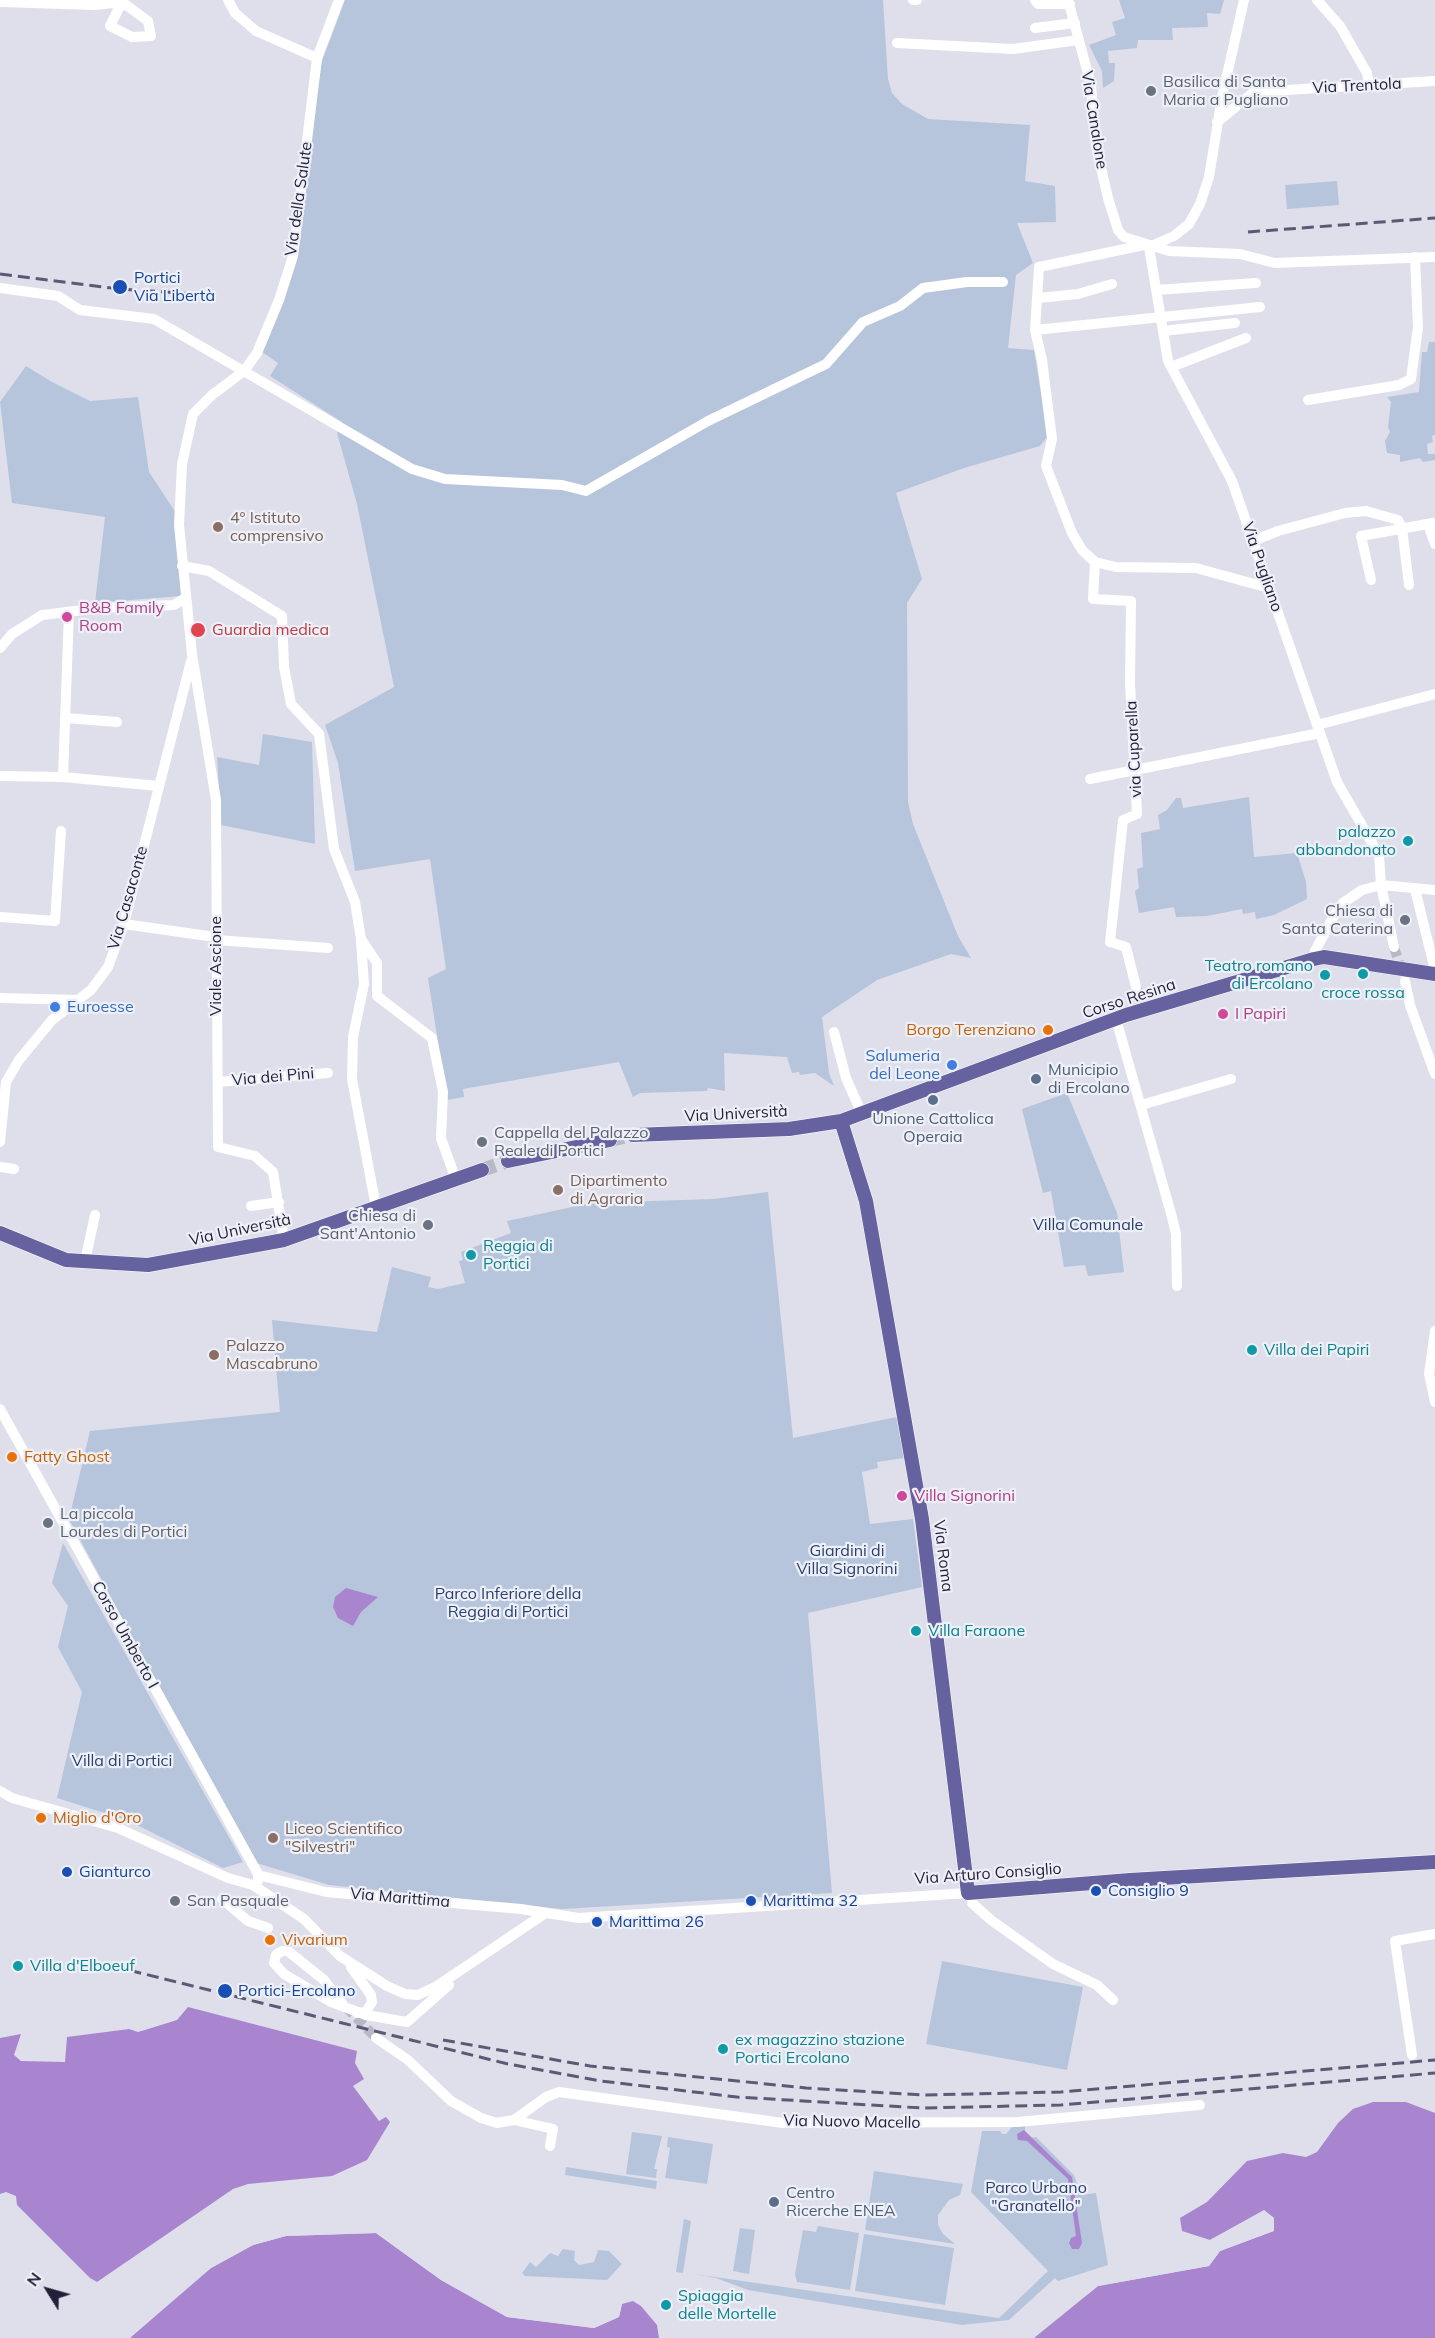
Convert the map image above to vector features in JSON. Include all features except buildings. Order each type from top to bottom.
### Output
[{"type":"main road","name":"Corso Resina","points":[[841,1121],[1116,1018],[1314,959],[1324,957],[1435,974]]},
{"type":"main road","name":"Via Università","points":[[633,1135],[789,1129],[841,1121]]},
{"type":"main road","name":"Via Roma","points":[[841,1121],[866,1201],[922,1519],[969,1893]]},
{"type":"main road","points":[[508,1161],[610,1140]]},
{"type":"main road","name":"Via Università","points":[[0,1233],[66,1260],[148,1265],[284,1240],[482,1170]]},
{"type":"main road","name":"Via Arturo Consiglio","points":[[969,1893],[1141,1879],[1435,1862]]},
{"type":"street","points":[[228,0],[236,13],[256,31],[316,58]]},
{"type":"street","name":"Via della Salute","points":[[192,654],[179,525],[182,464],[193,414],[212,395],[244,371],[258,352],[279,300],[293,256],[316,58],[339,0]]},
{"type":"street","points":[[1035,0],[1038,4],[1069,2]]},
{"type":"street","points":[[1244,0],[1217,122],[1209,177],[1200,204],[1189,224],[1174,236],[1146,246],[1039,267],[1035,330],[1042,360],[1052,439],[1046,466],[1072,533],[1082,550],[1095,562],[1116,567],[1196,568],[1269,588]]},
{"type":"street","points":[[1317,0],[1340,26],[1367,74],[1369,84]]},
{"type":"street","points":[[0,2],[95,5],[122,2]]},
{"type":"street","name":"Via Canalone","points":[[1069,2],[1091,85],[1096,146],[1118,230],[1124,237],[1146,246]]},
{"type":"street","points":[[1035,28],[1075,23]]},
{"type":"street","points":[[897,43],[1012,49],[1079,40]]},
{"type":"street","name":"Via Trentola","points":[[1217,122],[1254,92],[1435,81]]},
{"type":"street","points":[[1146,246],[1168,251],[1246,254],[1275,264],[1435,257]]},
{"type":"street","name":"Via Pugliano","points":[[1146,246],[1171,367],[1232,481],[1337,782],[1379,855],[1381,885],[1394,947]]},
{"type":"street","points":[[1308,400],[1399,385],[1411,379],[1418,327],[1415,257]]},
{"type":"street","points":[[0,288],[58,296],[80,310],[154,319],[412,469],[446,479],[562,485],[586,492],[708,421],[826,363],[863,322],[900,306],[923,288],[966,282],[1003,282]]},
{"type":"street","points":[[1156,290],[1256,283]]},
{"type":"street","points":[[1038,298],[1078,294],[1112,284]]},
{"type":"street","points":[[1035,330],[1260,307]]},
{"type":"street","points":[[1163,331],[1235,323]]},
{"type":"street","points":[[1171,367],[1246,338]]},
{"type":"street","points":[[1253,542],[1278,531],[1345,513],[1366,511],[1398,520],[1402,528],[1409,585]]},
{"type":"street","points":[[1371,580],[1361,536],[1431,523],[1435,544]]},
{"type":"street","name":"via Cuparella","points":[[1095,562],[1093,599],[1131,601],[1130,684],[1137,814],[1124,820],[1110,942],[1126,947],[1136,987]]},
{"type":"street","points":[[182,566],[209,571],[282,616],[284,666],[291,704],[319,734],[334,849],[355,902],[361,939],[364,984],[353,1037],[352,1079],[376,1207]]},
{"type":"street","points":[[0,648],[12,634],[42,615],[174,605],[185,598]]},
{"type":"street","points":[[63,777],[69,612]]},
{"type":"street","name":"Via Casaconte","points":[[0,1143],[6,1082],[19,1060],[52,1020],[91,990],[108,967],[124,924],[192,654]]},
{"type":"street","name":"Viale Ascione","points":[[192,654],[216,800],[218,1148],[255,1156],[273,1172],[284,1240]]},
{"type":"street","points":[[1090,779],[1318,729],[1435,694]]},
{"type":"street","points":[[66,718],[117,722]]},
{"type":"street","points":[[0,776],[63,777],[159,786]]},
{"type":"street","points":[[0,917],[55,921],[61,831]]},
{"type":"street","points":[[1314,959],[1315,951],[1343,903],[1362,890],[1381,885],[1435,890]]},
{"type":"street","points":[[1416,889],[1435,970]]},
{"type":"street","points":[[124,924],[216,939],[328,948]]},
{"type":"street","points":[[361,939],[377,963],[377,996],[432,1038],[443,1092],[441,1138],[456,1180]]},
{"type":"street","points":[[1405,981],[1410,1005],[1435,1074]]},
{"type":"street","points":[[0,998],[79,1000]]},
{"type":"street","points":[[1116,1018],[1172,1216],[1176,1234],[1178,1286]]},
{"type":"street","points":[[834,1032],[846,1078],[861,1112]]},
{"type":"street","name":"Via dei Pini","points":[[218,1082],[328,1072]]},
{"type":"street","points":[[1141,1105],[1231,1078]]},
{"type":"street","points":[[0,1167],[14,1169]]},
{"type":"street","points":[[250,1206],[279,1202]]},
{"type":"street","points":[[85,1261],[95,1215]]},
{"type":"street","points":[[1435,1331],[1429,1374],[1435,1402]]},
{"type":"street","name":"Corso Umberto I","points":[[0,1408],[249,1876]]},
{"type":"street","points":[[0,1791],[12,1798],[118,1828],[249,1876],[304,1919],[340,1956],[363,1975],[405,1994],[418,1995],[486,1953]]},
{"type":"street","name":"Via Marittima","points":[[249,1876],[326,1892],[521,1909],[544,1914]]},
{"type":"street","points":[[969,1893],[972,1903],[991,1920],[1053,1964],[1097,1985],[1113,2000]]},
{"type":"street","name":"Via Arturo Consiglio","points":[[544,1914],[579,1918],[969,1893]]},
{"type":"street","points":[[222,1899],[248,1921],[268,1928]]},
{"type":"street","points":[[515,1932],[522,1921],[521,1909]]},
{"type":"street","points":[[342,2003],[324,1980],[294,1955],[282,1951],[276,1955],[274,1963],[284,1974],[311,1992],[354,2012],[407,2022],[416,2011],[486,1953],[544,1914]]},
{"type":"street","points":[[1412,2055],[1395,1941],[1435,1934]]},
{"type":"street","points":[[354,2012],[366,2012],[372,2002],[363,1975]]},
{"type":"street","points":[[376,2038],[408,2060],[451,2100],[489,2120],[496,2122],[514,2120],[553,2129],[550,2146]]},
{"type":"street","name":"Via Nuovo Macello","points":[[514,2120],[532,2106],[559,2092],[783,2122],[1018,2122],[1200,2105]]},
{"type":"green space","points":[[345,0],[883,0],[888,79],[892,93],[902,104],[928,119],[1030,125],[1025,181],[1055,186],[1056,222],[1017,223],[1033,263],[1016,275],[1008,348],[1034,350],[1048,436],[1040,446],[964,468],[896,493],[922,579],[907,603],[908,802],[913,824],[958,936],[971,958],[951,954],[877,980],[822,1017],[829,1073],[834,1086],[815,1073],[800,1075],[799,1072],[792,1073],[787,1057],[724,1053],[725,1091],[708,1088],[707,1091],[640,1093],[633,1097],[619,1062],[463,1089],[464,1097],[447,1100],[428,978],[446,969],[430,859],[355,871],[338,763],[325,725],[394,687],[357,504],[337,433],[342,422],[270,376],[278,363],[262,352],[289,284],[322,61]]},
{"type":"green space","points":[[1119,0],[1224,0],[1220,14],[1207,13],[1208,27],[1172,28],[1173,40],[1138,40],[1137,48],[1108,51],[1109,63],[1115,63],[1114,81],[1103,88],[1102,71],[1089,45],[1116,35],[1112,22],[1125,18]]},
{"type":"green space","points":[[1337,181],[1339,205],[1287,209],[1285,185]]},
{"type":"green space","points":[[1429,342],[1435,342],[1435,435],[1432,436],[1433,442],[1427,444],[1428,454],[1435,454],[1435,460],[1423,462],[1420,458],[1400,462],[1400,455],[1387,453],[1385,441],[1390,432],[1388,427],[1391,402],[1387,397],[1419,392],[1422,352],[1427,352]]},
{"type":"green space","points":[[26,366],[90,401],[138,397],[149,472],[176,513],[181,596],[95,603],[105,517],[12,503],[0,402]]},
{"type":"green space","points":[[263,734],[312,742],[315,844],[221,825],[217,757],[259,765]]},
{"type":"green space","points":[[1249,797],[1254,857],[1297,853],[1306,882],[1307,899],[1274,915],[1256,919],[1255,912],[1243,914],[1242,909],[1207,916],[1176,917],[1174,907],[1139,913],[1135,891],[1139,888],[1137,869],[1143,867],[1141,833],[1160,829],[1158,815],[1167,810],[1176,798],[1181,798],[1183,808]]},
{"type":"green space","name":"Villa Comunale","points":[[1067,1093],[1117,1213],[1124,1272],[1088,1276],[1085,1265],[1064,1267],[1051,1191],[1043,1193],[1022,1109]]},
{"type":"green space","name":"Parco Inferiore della Reggia di Portici","points":[[768,1192],[793,1438],[897,1417],[904,1458],[877,1462],[878,1468],[862,1472],[870,1524],[913,1519],[922,1587],[808,1613],[832,1893],[562,1909],[329,1885],[253,1862],[69,1519],[90,1431],[280,1412],[272,1320],[377,1332],[392,1267],[431,1277],[428,1287],[438,1289],[465,1283],[459,1261],[463,1260],[461,1252],[511,1233],[507,1221],[619,1197],[621,1202],[714,1199]]},
{"type":"green space","name":"Villa di Portici","points":[[63,1543],[243,1862],[223,1868],[127,1820],[57,1798],[82,1692],[58,1647],[68,1606],[52,1583]]},
{"type":"green space","points":[[942,1961],[1083,1987],[1067,2070],[926,2044]]},
{"type":"green space","name":"Parco Urbano \"Granatello\"","points":[[1025,2125],[1025,2133],[1030,2138],[1036,2137],[1074,2175],[1081,2195],[1096,2193],[1108,2265],[1058,2281],[1055,2278],[1009,2320],[962,2325],[748,2290],[716,2278],[694,2274],[999,2318],[1048,2271],[971,2192],[982,2131],[1000,2131],[1006,2134],[1013,2126]]},
{"type":"green space","points":[[632,2132],[662,2136],[654,2169],[657,2169],[656,2178],[626,2174]]},
{"type":"green space","points":[[668,2137],[713,2144],[707,2184],[665,2178],[670,2148],[667,2147]]},
{"type":"green space","points":[[566,2167],[657,2181],[656,2189],[565,2175]]},
{"type":"green space","points":[[874,2171],[963,2184],[960,2195],[949,2200],[938,2215],[938,2225],[943,2234],[955,2244],[865,2230]]},
{"type":"green space","points":[[684,2219],[691,2221],[683,2273],[676,2272]]},
{"type":"green space","points":[[818,2226],[859,2233],[850,2290],[797,2282],[795,2274],[803,2230],[816,2232]]},
{"type":"green space","points":[[740,2228],[755,2230],[749,2274],[733,2271]]},
{"type":"green space","points":[[864,2234],[954,2248],[945,2305],[855,2291]]},
{"type":"green space","points":[[563,2249],[575,2251],[574,2260],[579,2265],[594,2262],[598,2250],[609,2251],[622,2264],[607,2280],[525,2276],[522,2273],[530,2262],[536,2267],[550,2253],[558,2256]]},
{"type":"shaded area","points":[[346,1588],[378,1597],[361,1612],[353,1626],[338,1618],[333,1607],[335,1597]]},
{"type":"shaded area","points":[[188,2007],[357,2051],[355,2063],[364,2079],[353,2086],[379,2121],[386,2117],[390,2122],[367,2160],[332,2176],[248,2184],[233,2189],[97,2282],[90,2278],[17,2205],[16,2196],[6,2192],[0,2194],[0,2038],[21,2034],[14,2055],[21,2061],[65,2062],[67,2037],[129,2029],[138,2032],[177,2020]]},
{"type":"shaded area","points":[[1373,2102],[1406,2102],[1435,2113],[1435,2338],[1034,2338],[1098,2286],[1209,2266],[1220,2251],[1273,2231],[1274,2218],[1264,2211],[1210,2240],[1182,2231],[1180,2218],[1207,2202],[1247,2161],[1283,2153],[1306,2157],[1317,2152],[1338,2123],[1353,2109]]},
{"type":"shaded area","points":[[1024,2130],[1072,2177],[1082,2243],[1079,2249],[1072,2249],[1069,2243],[1071,2238],[1076,2236],[1068,2179],[1027,2141],[1018,2140],[1017,2134]]},
{"type":"shaded area","points":[[376,2233],[441,2280],[507,2317],[594,2328],[619,2317],[622,2304],[633,2301],[641,2306],[657,2325],[659,2338],[130,2338],[211,2268],[253,2245],[286,2236]]},
{"type":"pier","points":[[1264,2210],[1274,2218],[1274,2231],[1220,2251],[1209,2266],[1098,2286],[1031,2338],[1097,2284],[1208,2263],[1219,2249],[1271,2229],[1271,2220],[1263,2214],[1211,2243],[1210,2240]]},
{"type":"pier","points":[[377,2230],[442,2278],[508,2314],[593,2325],[617,2315],[619,2305],[622,2304],[619,2317],[594,2328],[507,2317],[441,2280],[376,2233],[286,2236],[253,2245],[211,2268],[127,2338],[210,2265],[252,2242],[286,2233]]},
{"type":"tunnel","points":[[1394,947],[1403,975]]},
{"type":"tunnel","points":[[1136,987],[1144,1009]]},
{"type":"tunnel","points":[[610,1140],[633,1135]]},
{"type":"tunnel","points":[[482,1170],[508,1161]]},
{"type":"tunnel","points":[[346,2007],[376,2038]]},
{"type":"railway","points":[[1248,232],[1435,218]]},
{"type":"railway","points":[[0,274],[120,289],[209,295]]},
{"type":"railway","points":[[112,1966],[508,2064],[601,2081],[737,2097],[922,2108],[1061,2105],[1435,2073]]},
{"type":"railway","points":[[443,2040],[590,2066],[806,2088],[923,2095],[1061,2092],[1435,2060]]},
{"type":"place","name":"Basilica di Santa Maria a Pugliano","points":[[1151,91]]},
{"type":"place","name":"Portici Via Libertà","points":[[120,287]]},
{"type":"place","name":"4° Istituto comprensivo","points":[[218,527]]},
{"type":"place","name":"B&B Family Room","points":[[67,617]]},
{"type":"place","name":"Guardia medica","points":[[198,630]]},
{"type":"place","name":"palazzo abbandonato","points":[[1408,841]]},
{"type":"place","name":"Chiesa di Santa Caterina","points":[[1405,920]]},
{"type":"place","name":"croce rossa","points":[[1363,974]]},
{"type":"place","name":"Teatro romano di Ercolano","points":[[1325,975]]},
{"type":"place","name":"Euroesse","points":[[55,1007]]},
{"type":"place","name":"I Papiri","points":[[1223,1014]]},
{"type":"place","name":"Borgo Terenziano","points":[[1048,1030]]},
{"type":"place","name":"Salumeria del Leone","points":[[952,1065]]},
{"type":"place","name":"Municipio di Ercolano","points":[[1036,1079]]},
{"type":"place","name":"Unione Cattolica Operaia","points":[[933,1100]]},
{"type":"place","name":"Cappella del Palazzo Reale di Portici","points":[[482,1142]]},
{"type":"place","name":"Dipartimento di Agraria","points":[[558,1190]]},
{"type":"place","name":"Chiesa di Sant'Antonio","points":[[428,1225]]},
{"type":"place","name":"Reggia di Portici","points":[[471,1255]]},
{"type":"place","name":"Villa dei Papiri","points":[[1252,1350]]},
{"type":"place","name":"Palazzo Mascabruno","points":[[214,1355]]},
{"type":"place","name":"Fatty Ghost","points":[[12,1457]]},
{"type":"place","name":"Villa Signorini","points":[[902,1496]]},
{"type":"place","name":"La piccola Lourdes di Portici","points":[[48,1523]]},
{"type":"place","name":"Villa Faraone","points":[[916,1631]]},
{"type":"place","name":"Miglio d'Oro","points":[[41,1818]]},
{"type":"place","name":"Liceo Scientifico \"Silvestri\"","points":[[273,1838]]},
{"type":"place","name":"Gianturco","points":[[67,1872]]},
{"type":"place","name":"Consiglio 9","points":[[1096,1891]]},
{"type":"place","name":"San Pasquale","points":[[175,1901]]},
{"type":"place","name":"Marittima 32","points":[[751,1901]]},
{"type":"place","name":"Marittima 26","points":[[597,1922]]},
{"type":"place","name":"Vivarium","points":[[270,1940]]},
{"type":"place","name":"Villa d'Elboeuf","points":[[18,1966]]},
{"type":"place","name":"Portici-Ercolano","points":[[225,1991]]},
{"type":"place","name":"ex magazzino stazione Portici Ercolano","points":[[723,2049]]},
{"type":"place","name":"Centro Ricerche ENEA","points":[[774,2202]]},
{"type":"place","name":"Spiaggia delle Mortelle","points":[[666,2305]]},
{"type":"park label","name":"Giardini di Villa Signorini","points":[[847,1560]]}]
